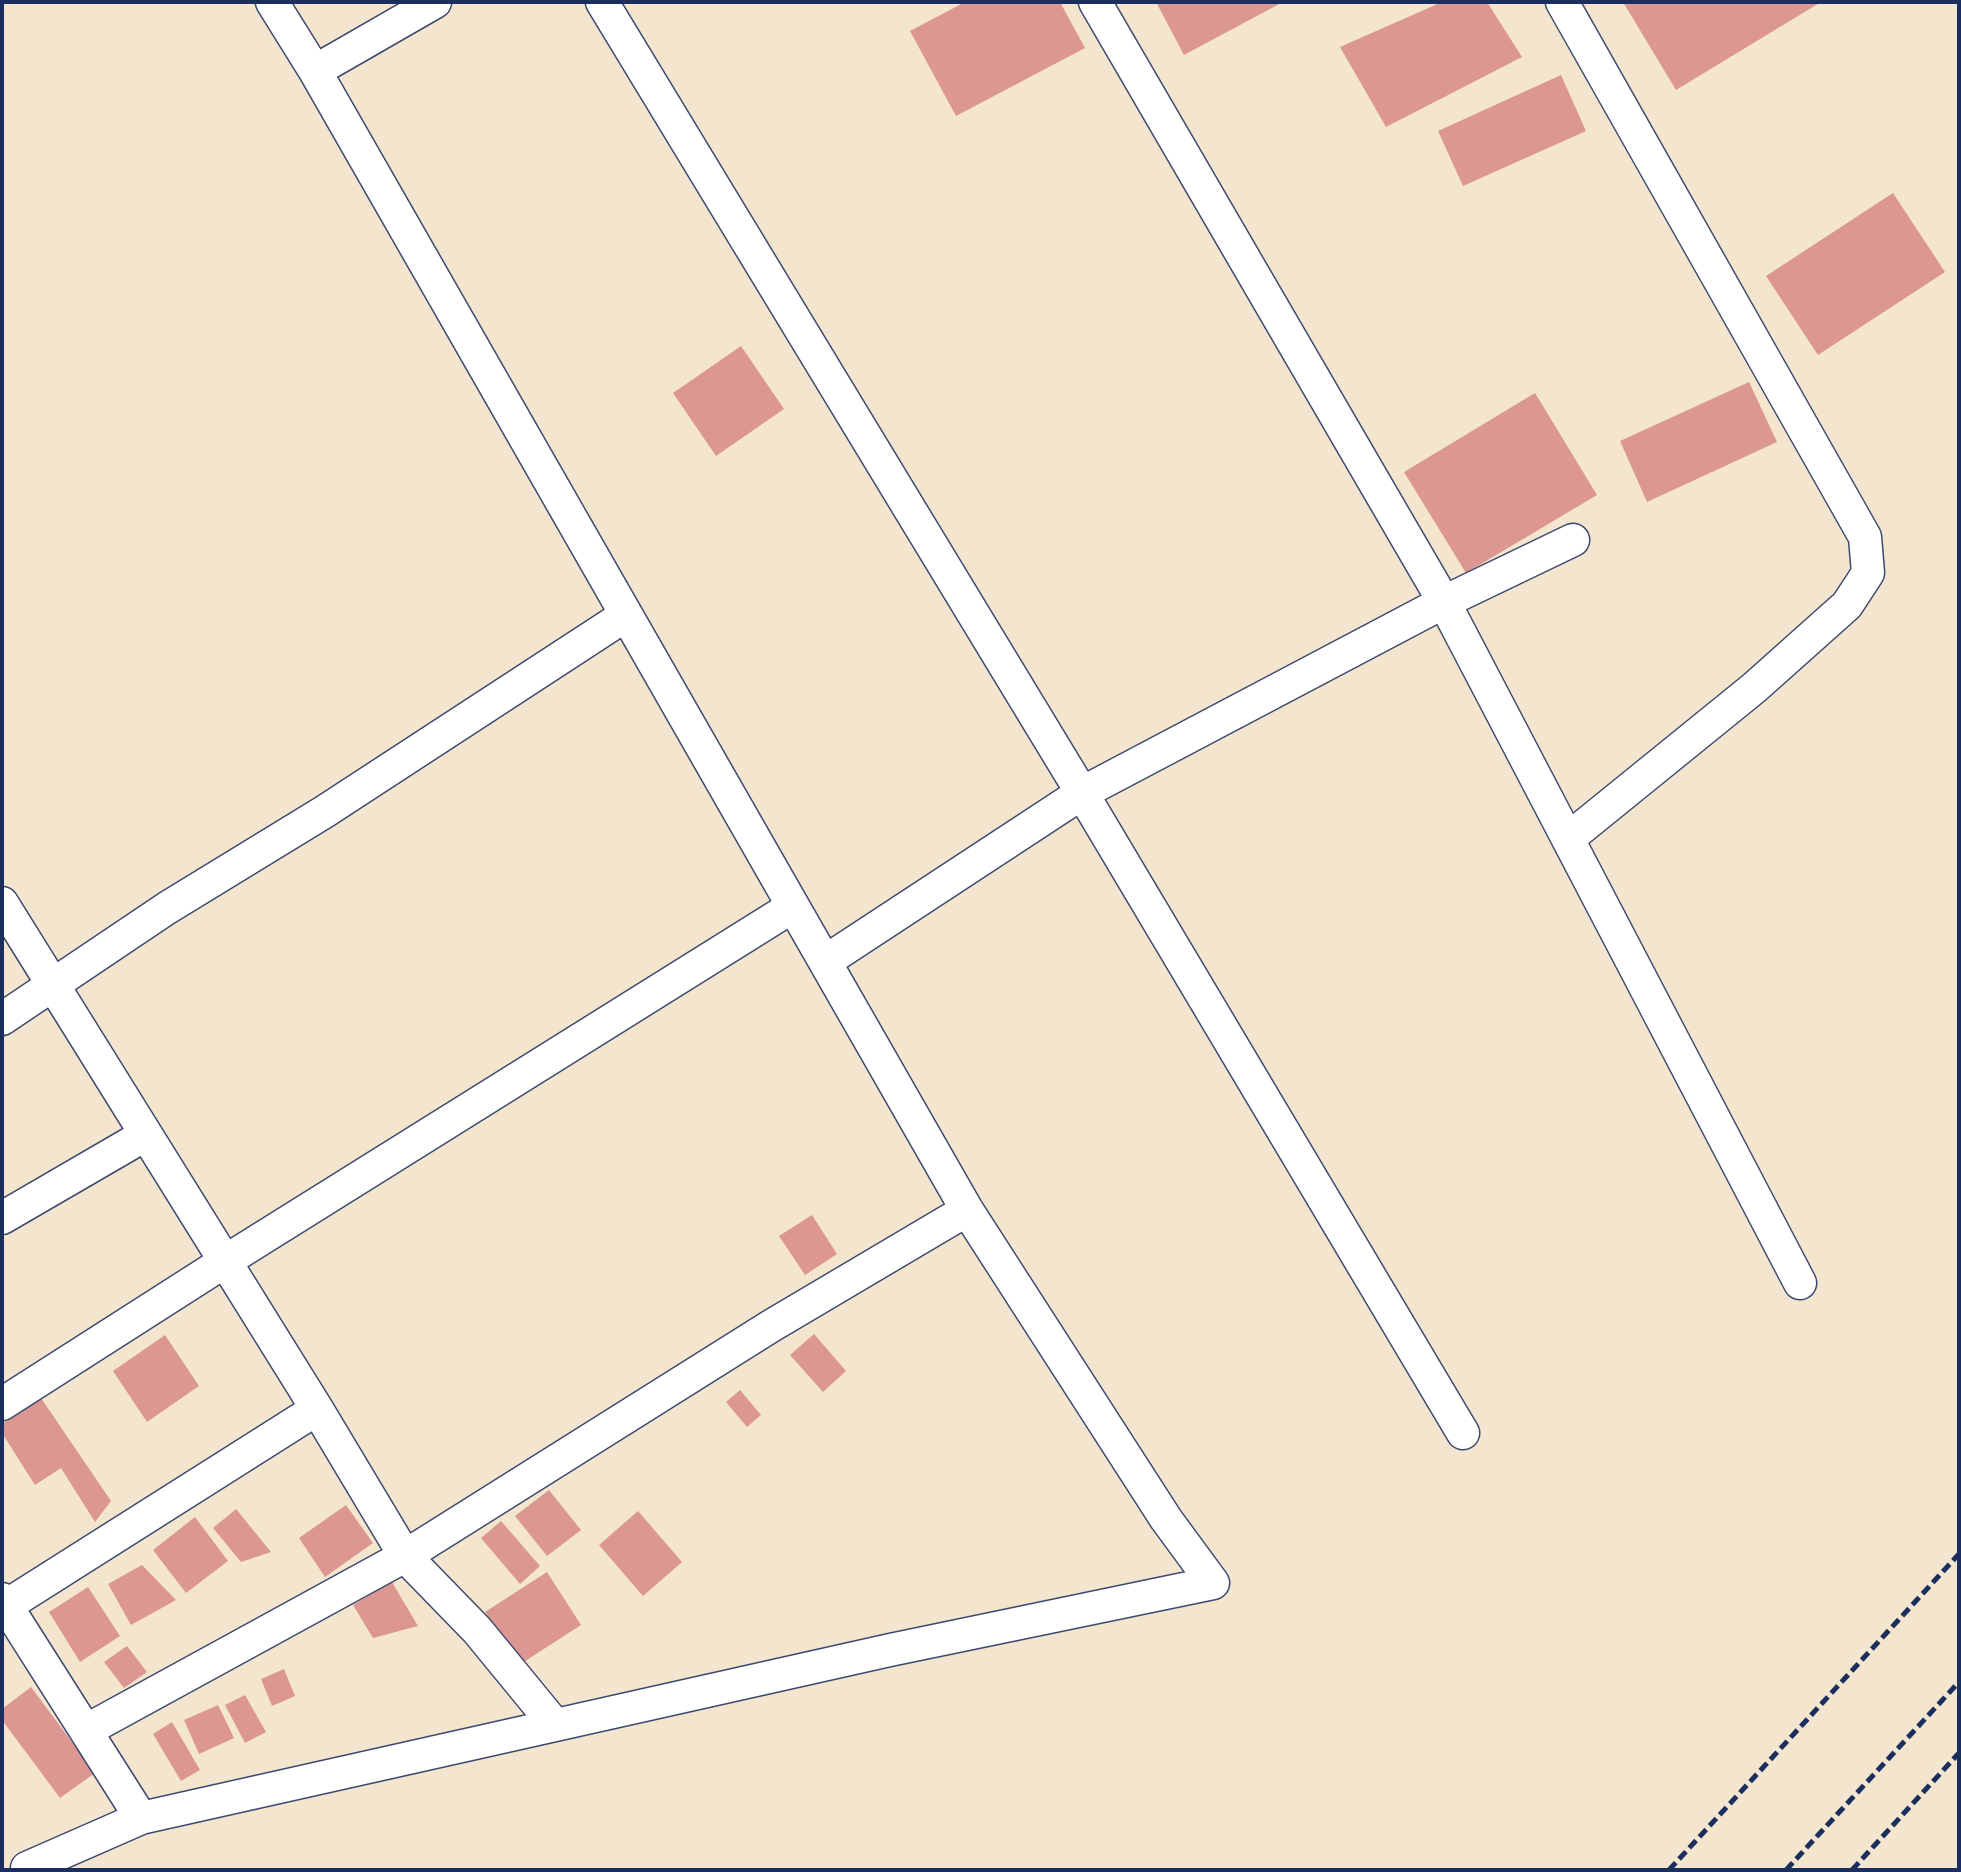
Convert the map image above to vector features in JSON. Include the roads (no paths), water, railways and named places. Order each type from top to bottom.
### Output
[{"type":"street","points":[[27,1868],[141,1818],[890,1650],[1213,1583],[1166,1519],[967,1210],[315,71],[272,2]]},
{"type":"street","points":[[315,71],[435,2]]},
{"type":"street","points":[[602,2],[1082,793],[1464,1433]]},
{"type":"street","points":[[1095,2],[1444,601],[1800,1283]]},
{"type":"street","points":[[1562,2],[1865,537],[1868,573],[1847,605],[1765,679],[1569,838]]},
{"type":"street","points":[[826,961],[1082,793],[1444,601],[1573,541]]},
{"type":"street","points":[[2,1019],[167,908],[324,812],[626,615]]},
{"type":"street","points":[[2,903],[317,1409],[405,1556],[477,1630],[555,1725]]},
{"type":"street","points":[[2,1404],[792,907]]},
{"type":"street","points":[[2,1218],[145,1135]]},
{"type":"street","points":[[87,1730],[405,1556],[771,1326],[967,1210]]},
{"type":"street","points":[[141,1818],[4,1602],[317,1409]]},
{"type":"railway","points":[[1669,1870],[1959,1554]]},
{"type":"railway","points":[[1786,1870],[1959,1682]]},
{"type":"railway","points":[[1852,1870],[1959,1753]]}]
